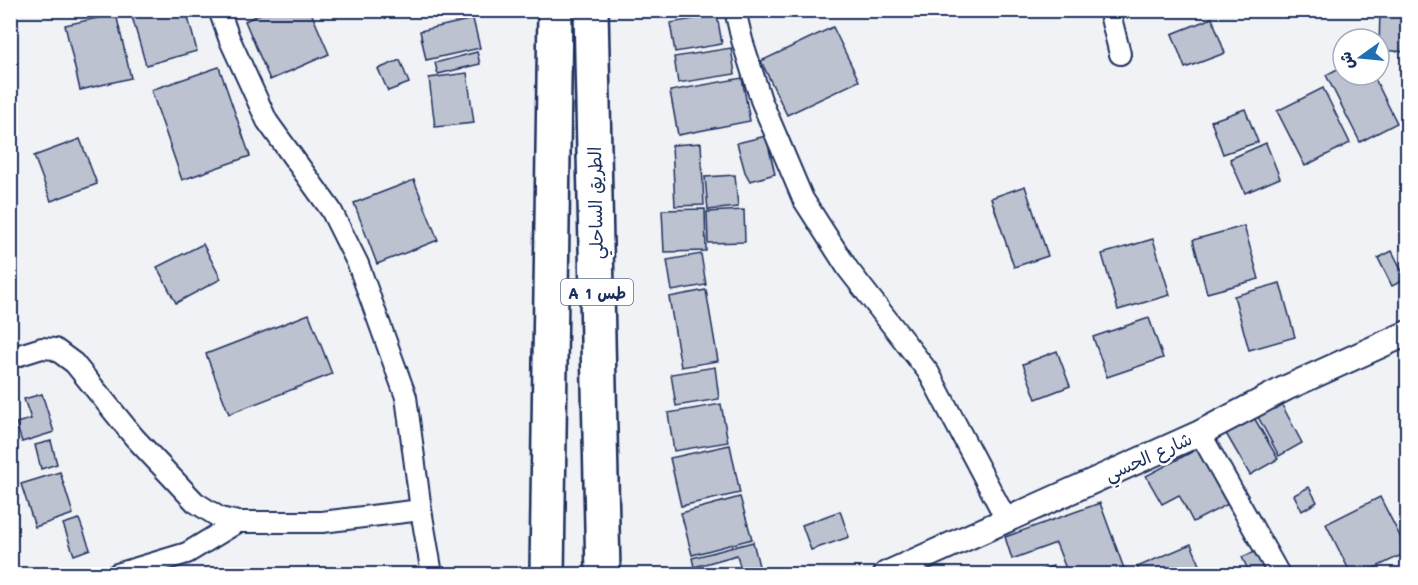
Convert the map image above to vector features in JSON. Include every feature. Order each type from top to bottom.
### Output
[{"type":"highway","name":"A 1 طس","points":[[547,574],[555,10]]},
{"type":"highway","name":"الطريق الساحلي","points":[[591,10],[603,574]]},
{"type":"street","points":[[219,10],[229,38],[267,121],[332,210],[358,264],[406,397],[432,574]]},
{"type":"street","points":[[735,10],[761,100],[803,199],[849,269],[929,373],[1006,519]]},
{"type":"street","points":[[1109,10],[1120,54]]},
{"type":"street","name":"شارع الحسي","points":[[886,574],[1200,433],[1286,388],[1407,333]]},
{"type":"street","points":[[10,358],[42,348],[55,350],[74,363],[134,437],[195,502],[220,518],[238,522],[322,522],[421,510]]},
{"type":"street","points":[[1200,433],[1279,574]]},
{"type":"street","points":[[117,574],[187,553],[238,522]]},
{"type":"building","points":[[130,10],[186,10],[197,51],[146,65]]},
{"type":"building","points":[[269,10],[310,10],[329,54],[270,80],[245,21]]},
{"type":"building","points":[[455,10],[476,10],[477,16],[455,18]]},
{"type":"building","points":[[1380,10],[1408,10],[1408,52],[1391,51],[1391,27],[1380,27]]},
{"type":"building","points":[[116,14],[131,78],[80,90],[65,25]]},
{"type":"building","points":[[717,15],[722,44],[675,52],[670,23]]},
{"type":"building","points":[[1212,18],[1225,53],[1185,68],[1172,34]]},
{"type":"building","points":[[473,19],[480,48],[426,60],[420,31]]},
{"type":"building","points":[[833,27],[859,81],[787,115],[761,61]]},
{"type":"building","points":[[731,48],[735,74],[678,83],[674,57]]},
{"type":"building","points":[[477,52],[480,64],[438,74],[435,63]]},
{"type":"building","points":[[400,60],[409,83],[388,91],[378,69]]},
{"type":"building","points":[[219,67],[250,156],[182,180],[151,90]]},
{"type":"building","points":[[1331,72],[1331,85],[1326,75]]},
{"type":"building","points":[[467,73],[474,123],[435,127],[429,78]]},
{"type":"building","points":[[742,78],[750,121],[678,135],[670,91]]},
{"type":"building","points":[[1332,87],[1379,87],[1397,123],[1360,142]]},
{"type":"building","points":[[1323,88],[1350,143],[1305,166],[1277,111]]},
{"type":"building","points":[[1245,109],[1258,142],[1223,154],[1211,121]]},
{"type":"building","points":[[766,136],[775,174],[750,181],[745,172],[737,143]]},
{"type":"building","points":[[80,139],[97,184],[51,201],[34,156]]},
{"type":"building","points":[[701,143],[704,205],[675,206],[672,145]]},
{"type":"building","points":[[1266,143],[1280,178],[1245,193],[1230,159]]},
{"type":"building","points":[[735,175],[738,207],[708,210],[705,177]]},
{"type":"building","points":[[414,180],[438,240],[377,264],[354,203]]},
{"type":"building","points":[[1025,186],[1048,256],[1014,267],[991,198]]},
{"type":"building","points":[[705,209],[706,251],[664,252],[662,210]]},
{"type":"building","points":[[744,210],[745,242],[708,243],[707,212]]},
{"type":"building","points":[[1244,226],[1259,279],[1207,293],[1193,240]]},
{"type":"building","points":[[1153,239],[1170,295],[1118,310],[1102,254]]},
{"type":"building","points":[[203,244],[221,279],[176,303],[157,267]]},
{"type":"building","points":[[1392,251],[1406,279],[1392,286],[1378,258]]},
{"type":"building","points":[[701,254],[706,285],[672,291],[667,260]]},
{"type":"building","points":[[1280,283],[1295,337],[1249,350],[1234,296]]},
{"type":"building","points":[[706,290],[718,361],[681,367],[669,297]]},
{"type":"building","points":[[309,314],[332,374],[229,414],[206,354]]},
{"type":"building","points":[[1149,318],[1163,358],[1107,377],[1093,337]]},
{"type":"building","points":[[1057,351],[1070,386],[1036,399],[1023,364]]},
{"type":"building","points":[[715,367],[719,399],[676,406],[671,374]]},
{"type":"building","points":[[42,394],[54,432],[22,442],[16,423],[31,419],[24,399]]},
{"type":"building","points":[[1281,403],[1302,443],[1279,456],[1257,415]]},
{"type":"building","points":[[721,404],[728,442],[674,451],[668,413]]},
{"type":"building","points":[[1252,414],[1278,459],[1250,475],[1224,430]]},
{"type":"building","points":[[51,441],[57,464],[41,469],[35,445]]},
{"type":"building","points":[[730,445],[740,493],[681,506],[670,458]]},
{"type":"building","points":[[1203,446],[1232,502],[1193,522],[1179,495],[1162,504],[1146,476]]},
{"type":"building","points":[[60,472],[73,514],[35,527],[21,484]]},
{"type":"building","points":[[1309,487],[1317,502],[1302,511],[1294,495]]},
{"type":"building","points":[[740,497],[752,539],[692,555],[681,513]]},
{"type":"building","points":[[1380,497],[1408,552],[1362,574],[1351,574],[1326,524]]},
{"type":"building","points":[[1100,503],[1126,574],[1068,574],[1056,543],[1012,559],[1005,537]]},
{"type":"building","points":[[840,511],[849,537],[811,550],[802,525]]},
{"type":"building","points":[[79,519],[90,549],[74,555],[63,524]]},
{"type":"building","points":[[753,542],[761,574],[742,574],[737,555],[694,567],[692,558]]},
{"type":"building","points":[[1191,544],[1204,574],[1141,574],[1137,567]]},
{"type":"building","points":[[1260,550],[1268,570],[1250,574],[1242,557]]},
{"type":"building","points":[[1053,566],[1056,574],[1032,574]]}]
